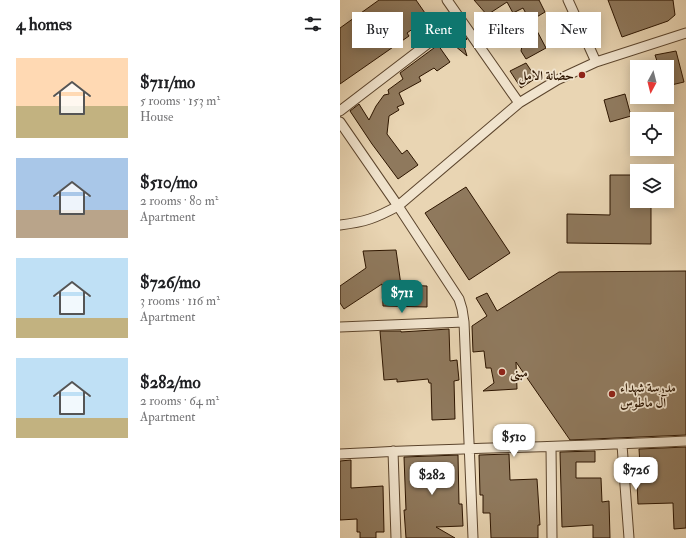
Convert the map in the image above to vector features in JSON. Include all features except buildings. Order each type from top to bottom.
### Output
[{"type":"street","points":[[447,0],[455,12]]},
{"type":"street","points":[[568,0],[596,62]]},
{"type":"street","points":[[466,28],[519,103]]},
{"type":"street","points":[[340,225],[362,222],[376,218],[398,206],[519,103],[557,80],[596,62],[686,33]]},
{"type":"street","points":[[340,111],[422,48]]},
{"type":"street","points":[[340,122],[398,206],[458,299],[462,309],[464,322],[473,538]]},
{"type":"street","points":[[340,327],[464,322]]},
{"type":"street","points":[[340,454],[393,451],[622,445],[686,441]]},
{"type":"street","points":[[622,445],[629,538]]},
{"type":"street","points":[[551,447],[552,538]]},
{"type":"street","points":[[393,451],[396,538]]},
{"type":"place","name":"حضانة الامل","points":[[582,75]]},
{"type":"place","name":"مبنى","points":[[502,372]]},
{"type":"place","name":"مدرسة شهداء آل ماطوس","points":[[612,394]]}]
